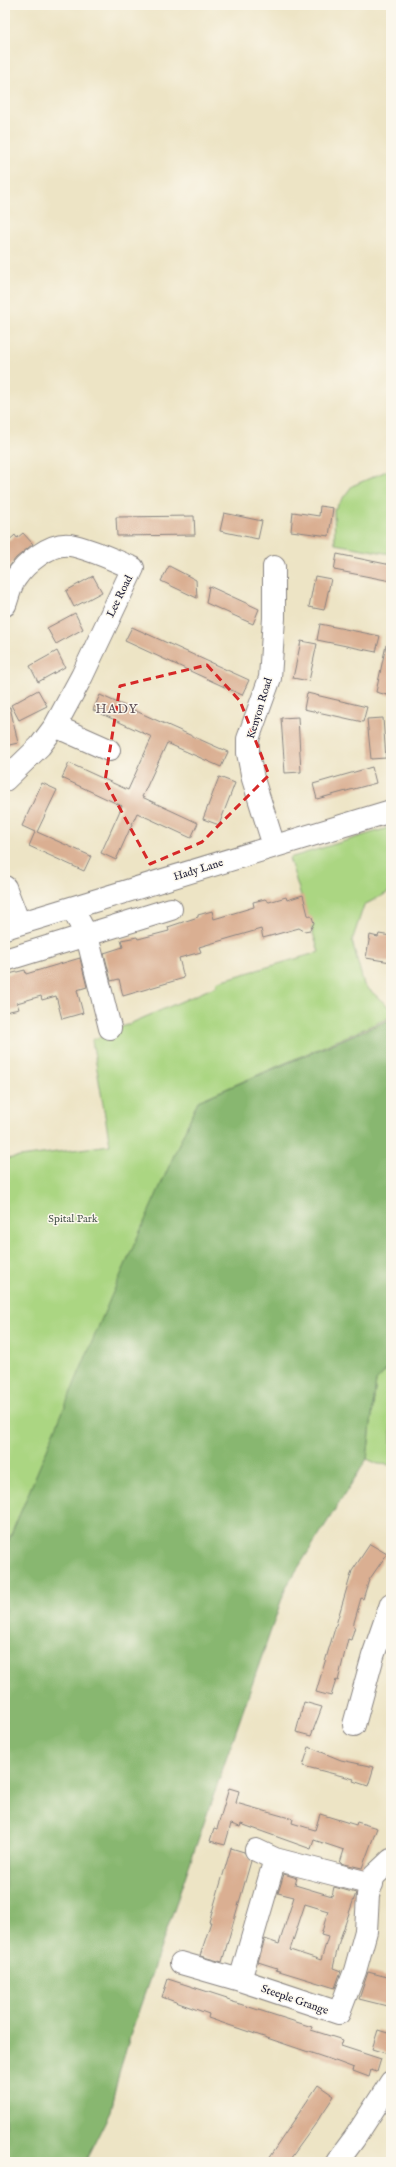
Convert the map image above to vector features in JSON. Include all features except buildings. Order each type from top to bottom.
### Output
[{"type":"street","name":"Lee Road","points":[[5,605],[15,580],[38,555],[50,549],[68,545],[92,552],[133,568],[82,676],[55,726],[40,746],[5,780]]},
{"type":"street","name":"Kenyon Road","points":[[274,567],[274,618],[270,678],[248,739],[248,753],[253,779],[274,846]]},
{"type":"street","points":[[55,726],[109,750]]},
{"type":"street","name":"Hady Lane","points":[[12,926],[391,811]]},
{"type":"street","points":[[5,887],[12,926]]},
{"type":"street","points":[[72,908],[87,936],[110,1028]]},
{"type":"street","points":[[5,960],[171,909]]},
{"type":"street","points":[[354,1725],[373,1656],[391,1604]]},
{"type":"street","points":[[181,1963],[240,1980],[250,1948],[266,1855],[372,1884]]},
{"type":"street","name":"Steeple Grange","points":[[240,1980],[339,2013],[355,1971],[366,1931],[368,1895],[374,1876],[391,1860]]},
{"type":"street","points":[[337,2162],[354,2139],[391,2082]]},
{"type":"highlighted area","points":[[207,665],[240,701],[269,775],[202,842],[150,864],[105,781],[120,686]]},
{"type":"green space","points":[[391,469],[391,554],[335,544],[334,510],[352,486]]},
{"type":"green space","name":"Spital Park","points":[[391,827],[391,891],[364,905],[352,941],[364,985],[391,1009],[391,1017],[198,1101],[5,1549],[5,1159],[110,1145],[92,1040],[217,986],[216,982],[319,952],[289,858]]},
{"type":"green space","points":[[391,1019],[391,1365],[376,1381],[367,1459],[286,1587],[132,2030],[119,2073],[110,2112],[85,2162],[5,2162],[5,1549],[110,1299],[198,1101]]},
{"type":"green space","points":[[391,1365],[391,1465],[378,1464],[367,1459],[376,1381]]},
{"type":"district","name":"HADY","points":[[117,708]]}]
